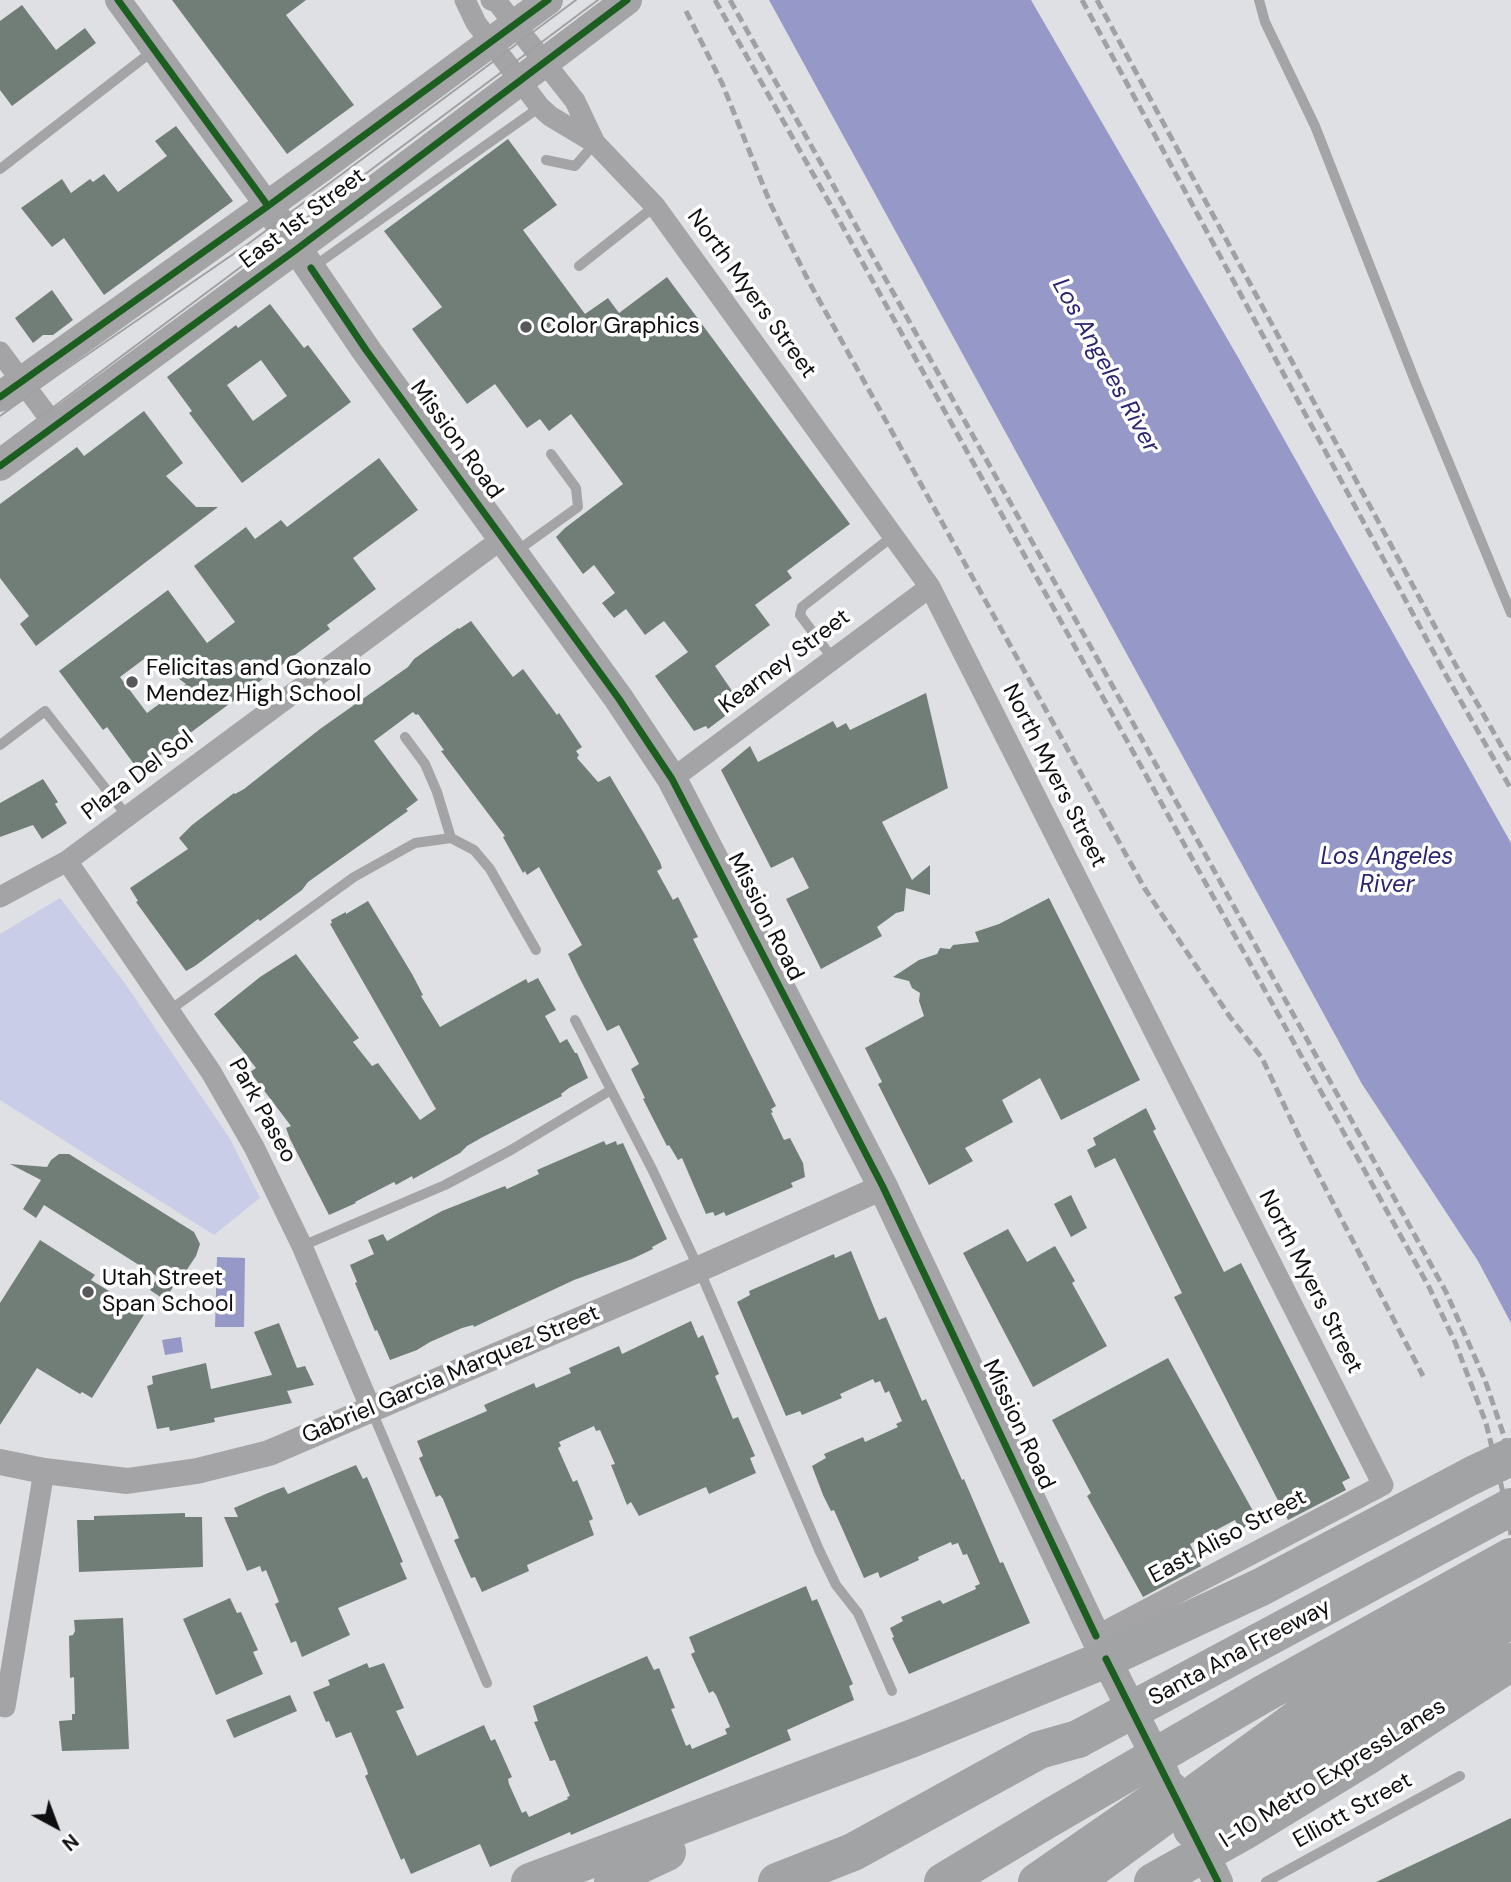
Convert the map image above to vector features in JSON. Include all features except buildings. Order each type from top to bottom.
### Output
[{"type":"highway","points":[[613,1882],[635,1867],[914,1738],[1101,1647],[1261,1587],[1511,1457]]},
{"type":"highway","name":"Santa Ana Freeway","points":[[777,1882],[853,1852],[1040,1750],[1078,1739],[1511,1507]]},
{"type":"highway","name":"Santa Ana Freeway","points":[[943,1882],[1265,1693],[1511,1558]]},
{"type":"highway","points":[[1074,1882],[1301,1716],[1479,1602],[1511,1577]]},
{"type":"highway","points":[[1192,1829],[1502,1639]]},
{"type":"highway","name":"I-10 Metro ExpressLanes","points":[[1153,1882],[1244,1831],[1367,1756],[1502,1639]]},
{"type":"highway","name":"I-10 Metro ExpressLanes","points":[[1206,1882],[1279,1841],[1511,1690]]},
{"type":"highway","points":[[530,1882],[914,1738]]},
{"type":"highway","points":[[847,1882],[1078,1739]]},
{"type":"highway","points":[[1037,1882],[1171,1788]]},
{"type":"highway","points":[[973,1882],[1038,1825]]},
{"type":"main road","name":"East 1st Street","points":[[11,389],[268,206],[548,0]]},
{"type":"main road","name":"East 1st Street","points":[[0,466],[304,258],[354,206],[628,0]]},
{"type":"main road","name":"Mission Road","points":[[268,206],[366,350],[619,699],[672,779],[883,1187],[1101,1647],[1218,1882]]},
{"type":"street","points":[[118,0],[268,206]]},
{"type":"street","name":"North Myers Street","points":[[465,0],[476,23],[540,107],[595,143],[655,206],[930,587],[1383,1485]]},
{"type":"street","name":"North Myers Street","points":[[491,0],[497,2],[568,90],[595,143]]},
{"type":"street","points":[[0,352],[11,389],[55,426]]},
{"type":"street","name":"Plaza Del Sol","points":[[0,897],[67,861],[509,545]]},
{"type":"street","name":"Kearney Street","points":[[672,779],[930,587]]},
{"type":"street","name":"Park Paseo","points":[[67,861],[170,1010],[235,1113],[303,1246],[371,1409]]},
{"type":"street","name":"Gabriel Garcia Marquez Street","points":[[0,1462],[44,1471],[127,1481],[197,1471],[269,1453],[883,1187]]},
{"type":"street","points":[[5,1707],[44,1471]]},
{"type":"street","name":"East Aliso Street","points":[[1101,1647],[1383,1485]]},
{"type":"lane","points":[[1259,0],[1265,22],[1315,126],[1415,381],[1511,613]]},
{"type":"lane","points":[[0,170],[155,50]]},
{"type":"lane","points":[[304,258],[540,107]]},
{"type":"lane","points":[[546,160],[575,166],[595,143]]},
{"type":"lane","points":[[579,265],[655,206]]},
{"type":"lane","points":[[509,545],[578,507],[576,488],[551,454]]},
{"type":"lane","points":[[833,659],[800,615],[802,607],[892,536]]},
{"type":"lane","points":[[0,745],[45,711],[127,816]]},
{"type":"lane","points":[[405,737],[425,764],[451,838]]},
{"type":"lane","points":[[170,1010],[354,877],[415,843],[451,838],[474,850],[490,869],[536,950]]},
{"type":"lane","points":[[575,1020],[699,1269],[820,1552],[836,1585],[858,1613],[892,1691]]},
{"type":"lane","points":[[303,1246],[445,1185],[511,1150],[611,1090]]},
{"type":"lane","points":[[371,1409],[487,1683]]},
{"type":"lane","name":"Elliott Street","points":[[1265,1882],[1460,1776]]},
{"type":"shaded area","points":[[60,898],[124,982],[230,1139],[260,1198],[214,1235],[0,1100],[0,934]]},
{"type":"water","name":"Los Angeles River","points":[[769,0],[1031,0],[1239,359],[1511,843],[1511,1323],[1478,1261],[1362,1084]]},
{"type":"water","points":[[217,1257],[245,1258],[244,1327],[215,1327]]},
{"type":"water","points":[[181,1337],[183,1352],[165,1355],[162,1340]]},
{"type":"tram line","points":[[0,416],[248,244],[576,0]]},
{"type":"tram line","points":[[0,447],[598,0]]},
{"type":"railway","points":[[715,0],[1429,1287],[1455,1342],[1486,1423],[1511,1535]]},
{"type":"railway","points":[[730,0],[1122,703],[1446,1292],[1485,1380],[1511,1466]]},
{"type":"railway","points":[[1082,0],[1447,677],[1511,789]]},
{"type":"railway","points":[[1097,0],[1511,763]]},
{"type":"railway","points":[[686,11],[722,83],[771,205],[808,280],[1145,889],[1230,1017],[1262,1058],[1302,1143],[1423,1376]]},
{"type":"cycle path","points":[[118,0],[268,206]]},
{"type":"cycle path","points":[[0,397],[268,206],[548,0]]},
{"type":"cycle path","points":[[0,466],[297,249],[627,0]]},
{"type":"cycle path","points":[[311,268],[366,350],[619,699],[672,779],[883,1187],[1096,1636]]},
{"type":"cycle path","points":[[1106,1659],[1218,1882]]},
{"type":"place","name":"Color Graphics","points":[[526,327]]},
{"type":"place","name":"Felicitas and Gonzalo Mendez High School","points":[[132,682]]},
{"type":"place","name":"Utah Street Span School","points":[[88,1292]]}]
